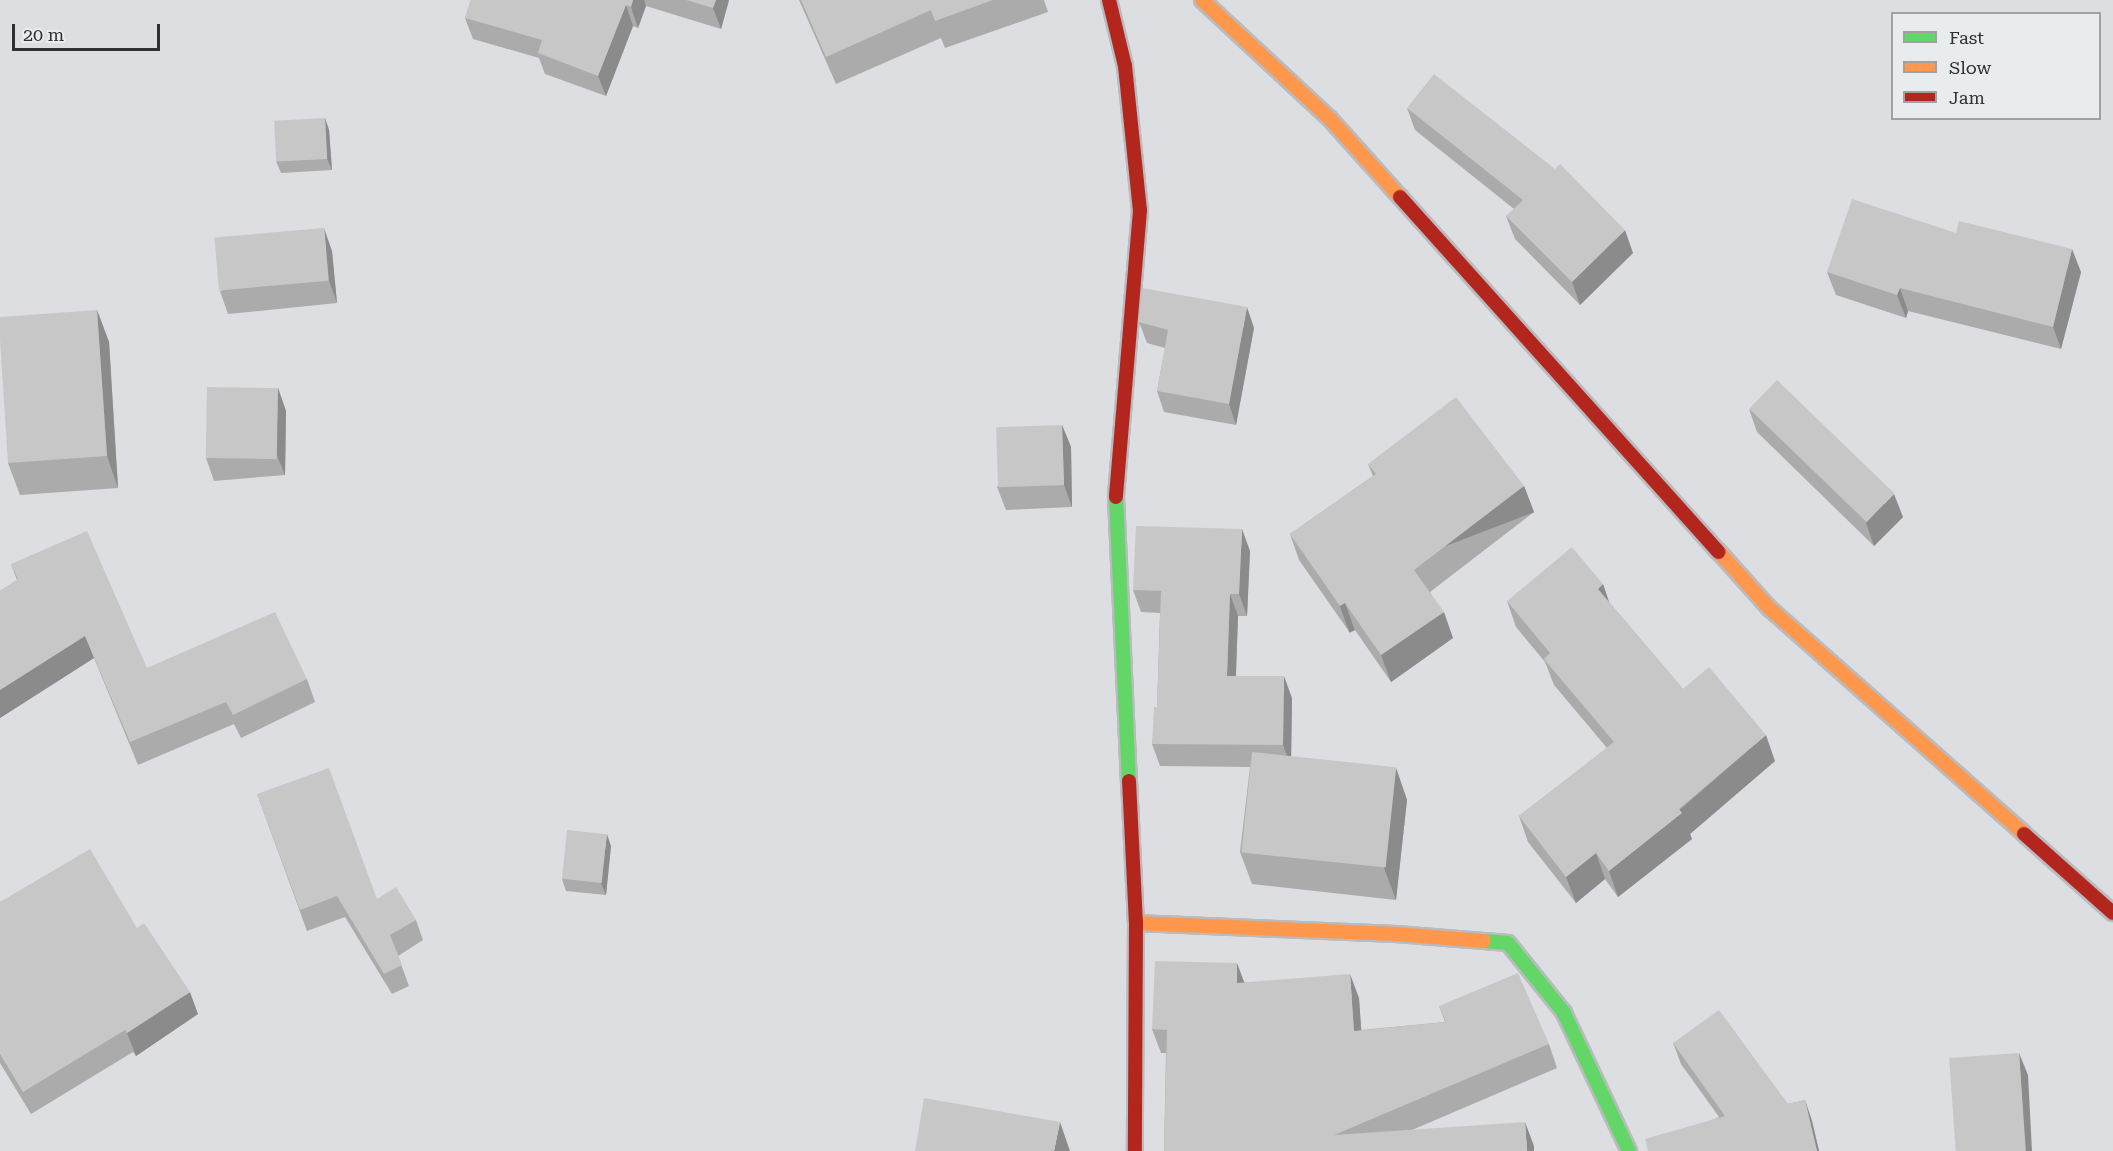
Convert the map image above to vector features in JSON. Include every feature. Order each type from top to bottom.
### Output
[{"type":"street","points":[[1109,0],[1125,66],[1140,210],[1115,483],[1136,923],[1135,1151]]},
{"type":"street","points":[[1202,0],[1330,119],[1769,609],[2113,913]]},
{"type":"street","points":[[1136,923],[1396,934],[1508,943],[1564,1013],[1629,1151]]},
{"type":"building","points":[[471,0],[633,0],[631,7],[626,5],[598,76],[538,53],[542,40],[465,18]]},
{"type":"building","points":[[686,0],[716,0],[713,8]]},
{"type":"building","points":[[801,0],[993,0],[935,21],[931,10],[826,57]]},
{"type":"building","points":[[1434,74],[1555,169],[1560,164],[1625,230],[1572,282],[1506,216],[1523,200],[1407,108]]},
{"type":"building","points":[[325,118],[327,159],[276,162],[274,121]]},
{"type":"building","points":[[1852,199],[1956,233],[1959,221],[2072,249],[2053,327],[1900,288],[1897,295],[1827,272]]},
{"type":"building","points":[[324,228],[329,281],[219,290],[214,238]]},
{"type":"building","points":[[1142,288],[1247,307],[1229,404],[1157,391],[1168,330],[1139,322]]},
{"type":"building","points":[[97,310],[107,456],[8,463],[0,317]]},
{"type":"building","points":[[1777,380],[1894,493],[1866,522],[1749,409]]},
{"type":"building","points":[[207,387],[278,388],[277,459],[206,458]]},
{"type":"building","points":[[1456,397],[1524,486],[1414,570],[1444,612],[1381,655],[1345,603],[1340,606],[1290,534],[1376,474],[1368,464]]},
{"type":"building","points":[[1062,425],[1064,485],[998,487],[996,427]]},
{"type":"building","points":[[1136,526],[1242,529],[1239,594],[1230,594],[1227,676],[1284,676],[1283,745],[1152,744],[1154,707],[1157,707],[1161,591],[1133,590]]},
{"type":"building","points":[[87,531],[147,668],[275,612],[307,679],[233,715],[226,702],[130,742],[85,636],[0,690],[0,591],[18,579],[11,564]]},
{"type":"building","points":[[1572,547],[1603,584],[1598,589],[1683,689],[1709,667],[1766,735],[1679,809],[1682,813],[1609,871],[1596,853],[1566,877],[1519,816],[1614,742],[1544,659],[1550,653],[1507,601]]},
{"type":"building","points":[[1252,752],[1396,767],[1386,868],[1241,852]]},
{"type":"building","points":[[329,768],[377,899],[396,887],[416,920],[390,935],[402,965],[384,974],[337,896],[300,910],[257,794]]},
{"type":"building","points":[[567,830],[607,834],[602,883],[562,879]]},
{"type":"building","points":[[90,849],[137,928],[144,923],[190,992],[127,1033],[125,1030],[23,1092],[0,1054],[0,902]]},
{"type":"building","points":[[1155,961],[1237,963],[1237,983],[1350,974],[1354,1031],[1446,1022],[1439,1006],[1518,973],[1549,1044],[1334,1135],[1525,1122],[1527,1151],[1164,1151],[1167,1030],[1152,1029]]},
{"type":"building","points":[[1719,1010],[1788,1104],[1805,1100],[1817,1151],[1648,1151],[1645,1139],[1725,1116],[1673,1043]]},
{"type":"building","points":[[2019,1053],[2026,1151],[1956,1151],[1949,1058]]},
{"type":"building","points":[[924,1098],[1060,1122],[1054,1151],[915,1151]]},
{"type":"traffic: fast","points":[[1116,497],[1129,781]]},
{"type":"traffic: fast","points":[[1484,941],[1508,943],[1564,1013],[1629,1151]]},
{"type":"traffic: slow","points":[[1202,0],[1330,119],[1400,197]]},
{"type":"traffic: slow","points":[[1719,552],[1769,608],[2024,834]]},
{"type":"traffic: slow","points":[[1136,923],[1396,934],[1484,941]]},
{"type":"traffic: jam","points":[[1109,0],[1125,66],[1140,210],[1116,497]]},
{"type":"traffic: jam","points":[[1400,197],[1719,552]]},
{"type":"traffic: jam","points":[[1129,781],[1136,923],[1135,1151]]},
{"type":"traffic: jam","points":[[2024,834],[2113,913]]}]
